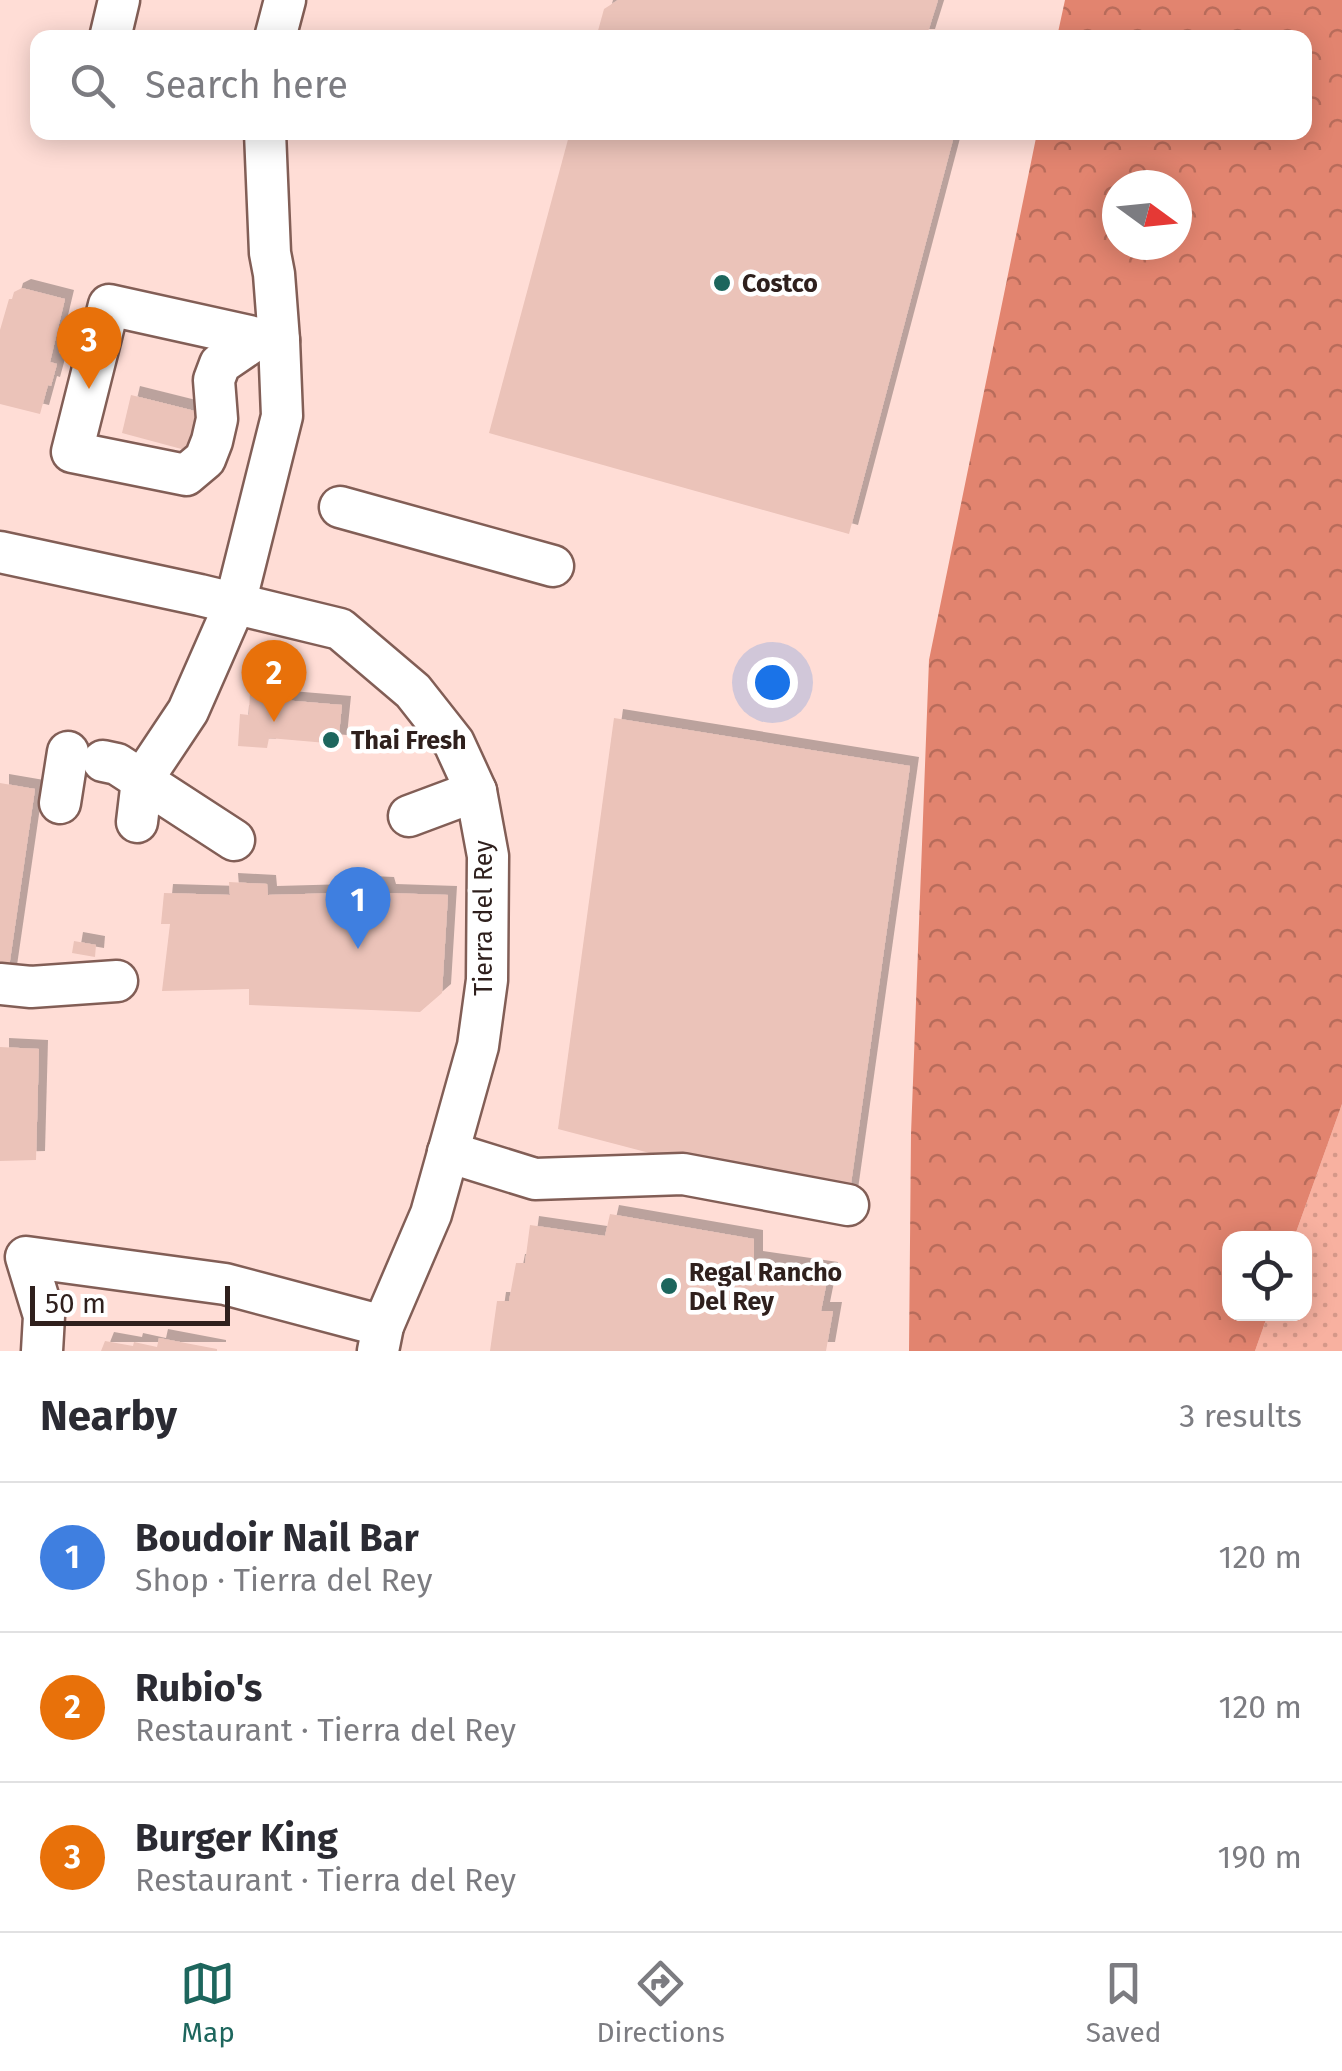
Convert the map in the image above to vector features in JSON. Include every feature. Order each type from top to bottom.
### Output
[{"type":"street","points":[[112,30],[119,0]]},
{"type":"street","points":[[277,30],[285,0]]},
{"type":"street","points":[[137,822],[142,780],[188,711],[236,604],[282,416],[268,339],[274,274],[265,140]]},
{"type":"street","points":[[109,305],[268,339],[220,364],[214,380],[217,419],[212,441],[205,459],[186,476],[72,452],[109,305]]},
{"type":"street","points":[[340,506],[553,566]]},
{"type":"street","name":"Tierra del Rey","points":[[0,552],[340,630],[414,691],[454,743],[476,790],[488,856],[486,980],[478,1046],[431,1214],[380,1339]]},
{"type":"street","points":[[60,803],[85,756],[117,764],[234,840]]},
{"type":"street","points":[[409,816],[476,790]]},
{"type":"street","points":[[0,984],[31,987],[117,981]]},
{"type":"street","points":[[448,1152],[535,1179],[683,1174],[848,1205]]},
{"type":"street","points":[[42,1351],[44,1316],[26,1257],[225,1284],[380,1339]]},
{"type":"shaded area","points":[[1342,1104],[1342,1351],[1255,1351],[1266,1321],[1312,1321],[1312,1231],[1297,1231]]},
{"type":"green space","points":[[1065,0],[1342,0],[1342,1104],[1297,1231],[1222,1231],[1222,1321],[1266,1321],[1255,1351],[909,1351],[911,1134],[929,660],[1036,140],[1312,140],[1312,30],[1059,30]]},
{"type":"building","points":[[618,0],[938,0],[929,30],[598,30],[604,9]]},
{"type":"building","name":"Costco","points":[[568,140],[953,140],[849,534],[489,433]]},
{"type":"building","points":[[22,288],[65,299],[50,362],[57,364],[40,414],[0,404],[0,330],[9,299]]},
{"type":"building","points":[[131,395],[199,412],[189,451],[122,433]]},
{"type":"building","points":[[250,690],[283,693],[283,700],[342,705],[338,744],[269,738],[267,748],[238,746],[240,714],[249,715]]},
{"type":"building","points":[[614,718],[910,766],[848,1205],[558,1129]]},
{"type":"building","points":[[0,783],[35,789],[7,981],[0,980]]},
{"type":"building","points":[[229,882],[267,884],[268,895],[340,893],[341,884],[385,886],[387,893],[448,895],[442,993],[420,1012],[249,1005],[249,989],[162,991],[170,924],[161,924],[164,893],[230,895]]},
{"type":"building","points":[[74,941],[96,945],[95,957],[72,953]]},
{"type":"building","points":[[0,1047],[39,1049],[36,1160],[0,1161]]},
{"type":"building","name":"Regal Rancho Del Rey","points":[[610,1214],[754,1239],[754,1260],[829,1271],[821,1311],[833,1311],[826,1351],[490,1351],[497,1301],[509,1301],[516,1263],[525,1263],[530,1225],[605,1236]]},
{"type":"building","points":[[159,1338],[217,1351],[101,1351],[105,1341],[157,1347]]},
{"type":"place","name":"Costco","points":[[722,283]]},
{"type":"place","name":"Burger King","points":[[89,389]]},
{"type":"place","name":"Rubio's","points":[[274,722]]},
{"type":"place","name":"Thai Fresh","points":[[331,740]]},
{"type":"place","name":"Boudoir Nail Bar","points":[[358,949]]},
{"type":"place","name":"Regal Rancho Del Rey","points":[[669,1286]]}]
